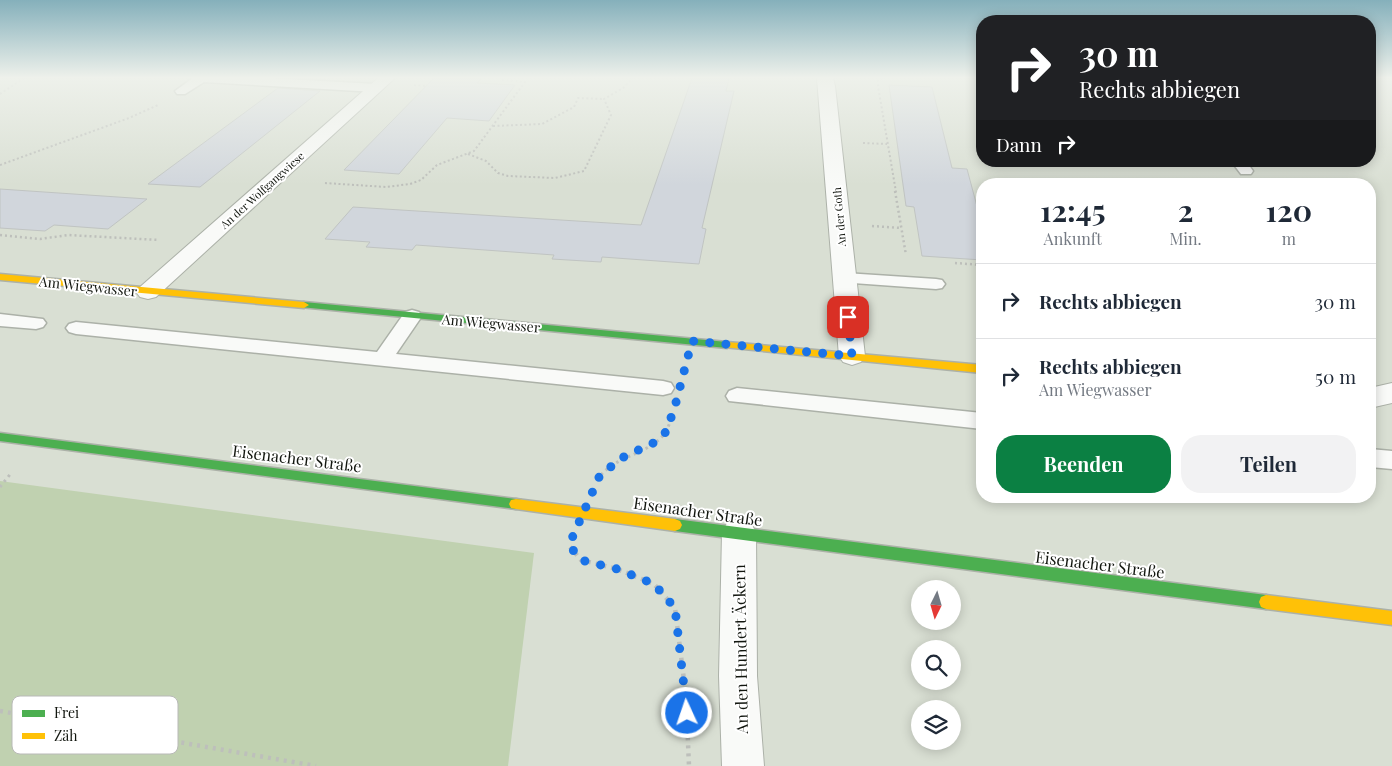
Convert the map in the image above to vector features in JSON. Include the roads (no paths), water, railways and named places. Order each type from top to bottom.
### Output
[{"type":"main road","name":"Am Wiegwasser","points":[[0,277],[976,368]]},
{"type":"main road","name":"Eisenacher Straße","points":[[0,437],[1392,618]]},
{"type":"street","name":"An der Wolfgangwiese","points":[[148,292],[348,114]]},
{"type":"street","name":"An der Goth","points":[[830,114],[852,356]]},
{"type":"street","points":[[1376,397],[1392,393]]},
{"type":"street","name":"An den Hundert Äckern","points":[[739,533],[738,676],[742,766]]},
{"type":"lane","points":[[845,278],[936,284]]},
{"type":"lane","points":[[382,360],[412,316]]},
{"type":"lane","points":[[0,320],[36,324]]},
{"type":"lane","points":[[76,328],[663,388]]},
{"type":"lane","points":[[737,396],[976,420]]},
{"type":"lane","points":[[1376,459],[1392,460]]}]
